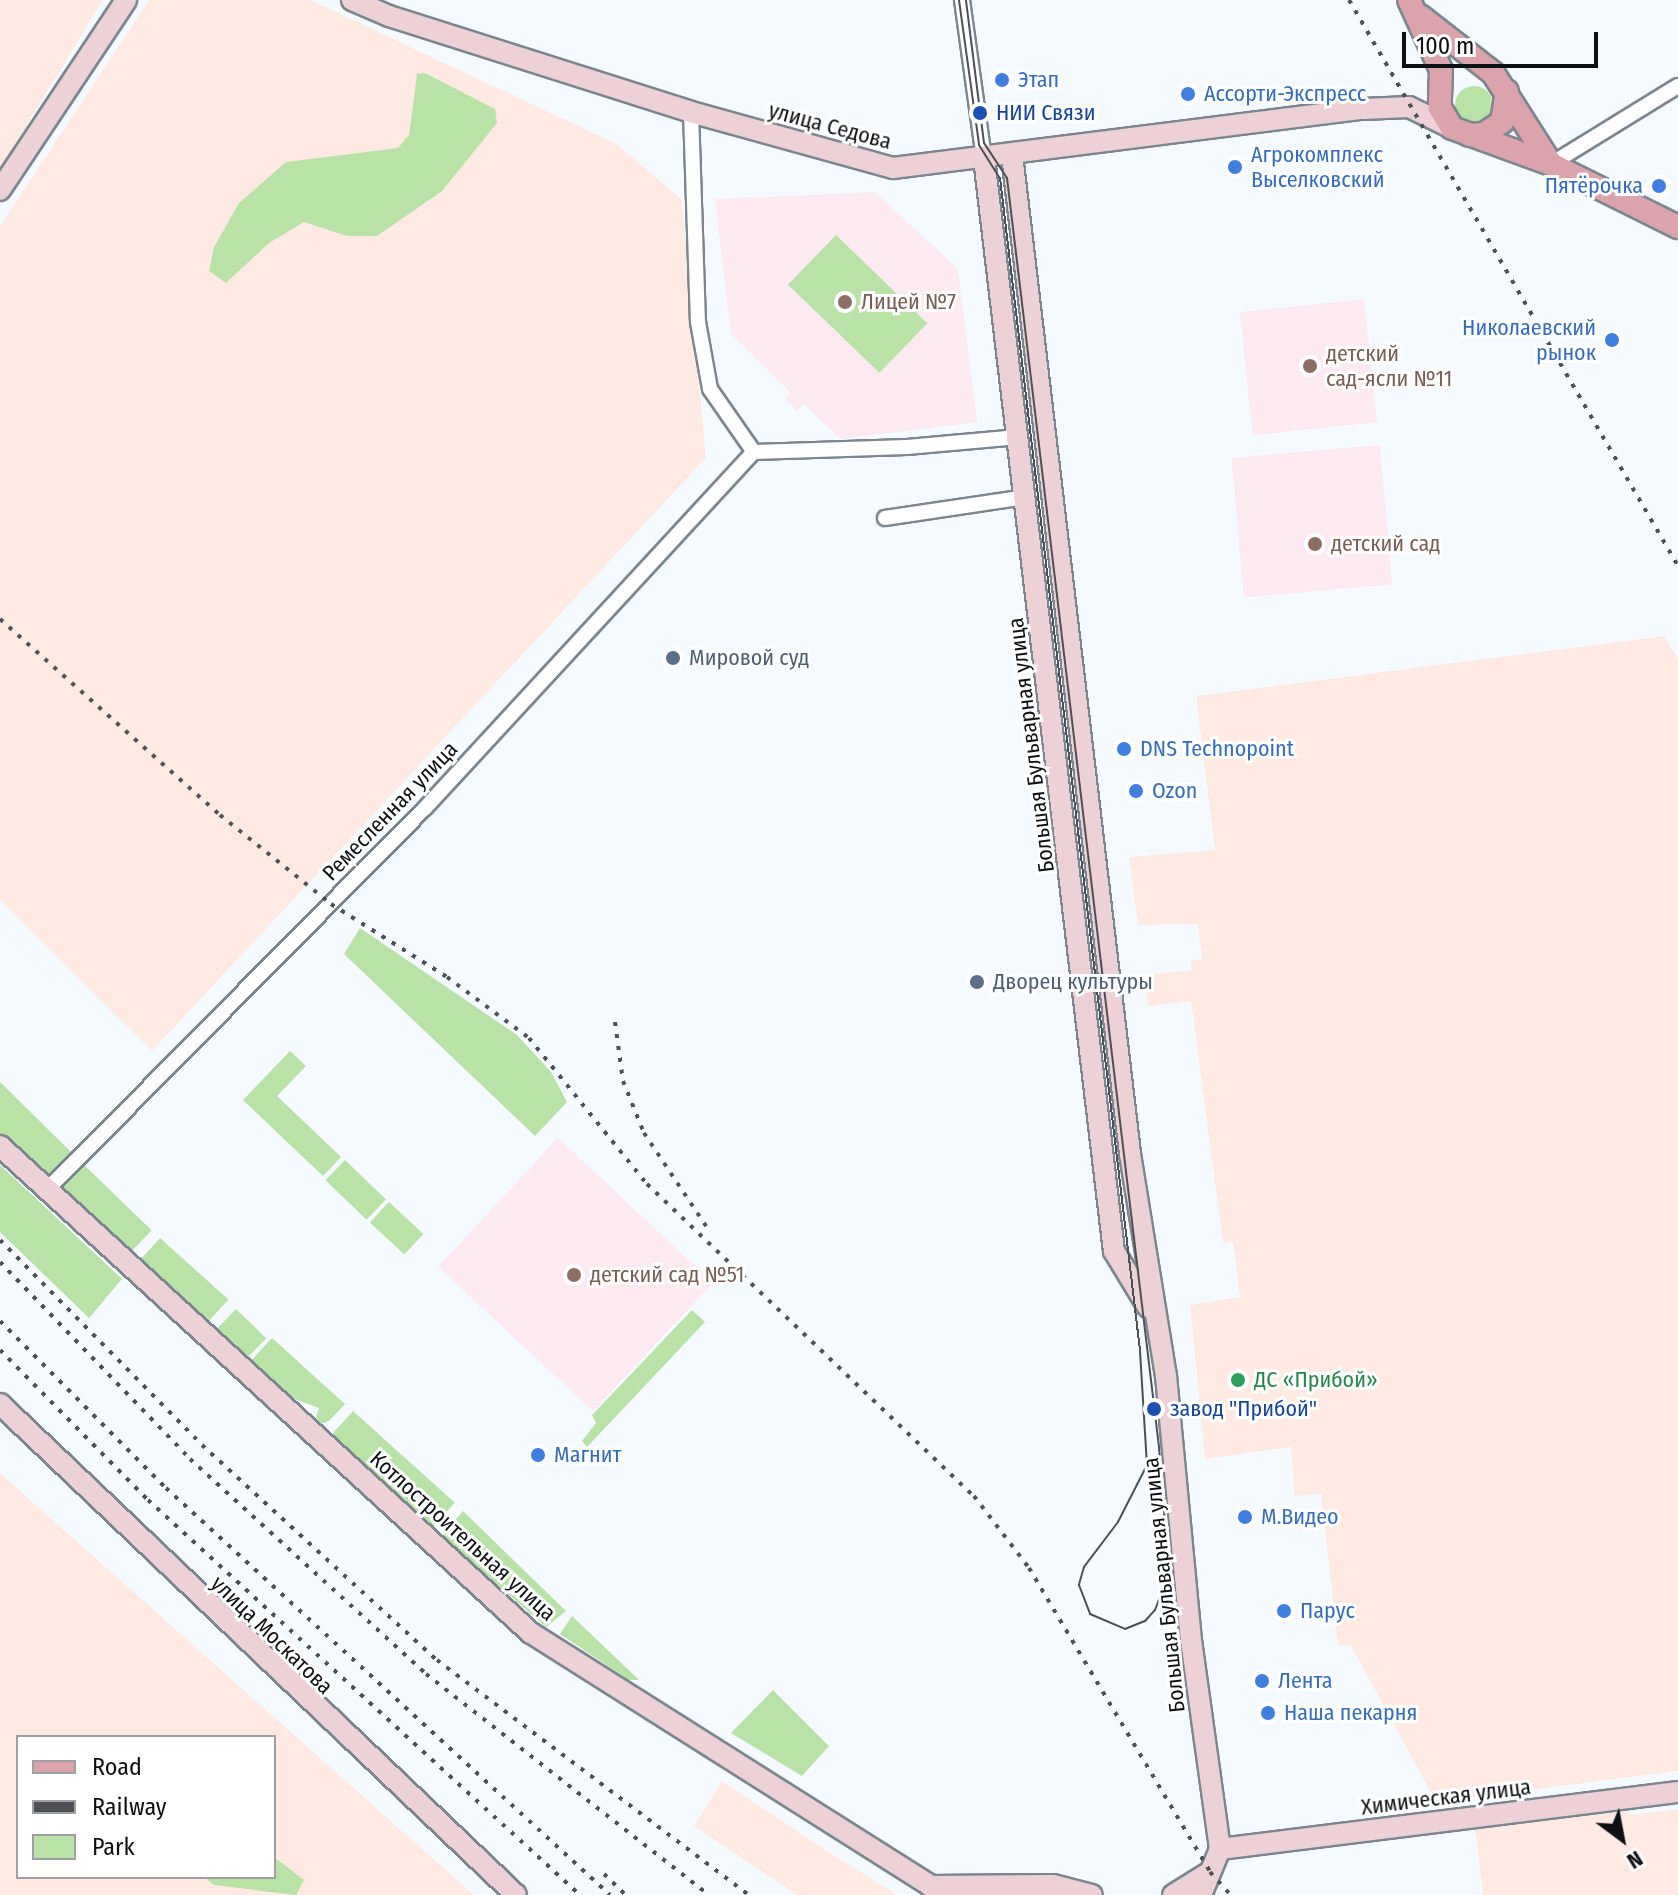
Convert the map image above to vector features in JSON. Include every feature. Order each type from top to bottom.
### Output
[{"type":"main road","points":[[0,190],[126,0]]},
{"type":"main road","name":"улица Седова","points":[[352,0],[389,16],[691,112],[879,166],[1012,155],[1409,107],[1444,84]]},
{"type":"main road","points":[[1414,8],[1499,79],[1551,164]]},
{"type":"main road","points":[[1414,8],[1444,84],[1440,108],[1457,131],[1484,134],[1502,122],[1509,99],[1499,79],[1475,67],[1457,71],[1444,84]]},
{"type":"main road","points":[[1409,107],[1457,131],[1551,164],[1678,227]]},
{"type":"main road","name":"Большая Бульварная улица","points":[[1012,155],[1130,1154],[1156,1316],[1220,1849]]},
{"type":"main road","name":"Большая Бульварная улица","points":[[984,158],[1114,1251],[1156,1316]]},
{"type":"main road","name":"Котлостроительная улица","points":[[0,1146],[531,1633],[938,1890]]},
{"type":"main road","name":"улица Москатова","points":[[0,1404],[516,1895]]},
{"type":"main road","name":"Химическая улица","points":[[1220,1849],[1678,1792]]},
{"type":"main road","points":[[1201,1895],[1220,1849]]},
{"type":"main road","points":[[1173,1895],[1210,1872]]},
{"type":"main road","points":[[1026,1895],[1053,1885]]},
{"type":"main road","points":[[938,1890],[1053,1885],[1092,1895]]},
{"type":"street","points":[[962,0],[984,158]]},
{"type":"street","points":[[1551,164],[1678,86]]},
{"type":"street","points":[[691,112],[698,322],[710,389],[754,452],[907,447],[1019,437]]},
{"type":"street","name":"Ремесленная улица","points":[[46,1191],[425,808],[754,452]]},
{"type":"street","points":[[885,518],[1026,497]]},
{"type":"shaded area","points":[[0,0],[103,0],[0,169]]},
{"type":"shaded area","points":[[149,0],[311,0],[617,144],[682,200],[706,458],[152,1051],[0,900],[0,226]]},
{"type":"shaded area","name":"Лицей №7","points":[[875,192],[958,269],[977,422],[841,439],[803,404],[797,411],[785,399],[790,392],[731,334],[715,199]]},
{"type":"shaded area","name":"детский сад-ясли №11","points":[[1364,299],[1377,422],[1253,435],[1240,312]]},
{"type":"shaded area","name":"детский сад","points":[[1380,445],[1392,584],[1244,597],[1232,458]]},
{"type":"shaded area","points":[[1664,636],[1678,659],[1678,1771],[1436,1802],[1351,1646],[1338,1645],[1321,1494],[1295,1496],[1291,1447],[1205,1459],[1190,1305],[1240,1297],[1233,1242],[1223,1243],[1191,1001],[1148,1006],[1143,975],[1192,970],[1191,961],[1202,959],[1198,924],[1138,925],[1129,857],[1215,850],[1196,696]]},
{"type":"shaded area","name":"детский сад №51","points":[[558,1138],[713,1283],[593,1411],[438,1267]]},
{"type":"shaded area","points":[[0,1473],[474,1895],[0,1895]]},
{"type":"shaded area","points":[[722,1781],[897,1895],[797,1895],[694,1826]]},
{"type":"shaded area","points":[[1622,1809],[1630,1815],[1678,1809],[1678,1895],[1483,1895],[1475,1827]]},
{"type":"green space","points":[[425,73],[495,109],[497,123],[442,191],[377,236],[347,236],[304,222],[269,243],[226,283],[209,271],[214,247],[239,203],[286,162],[398,148],[409,135],[417,74]]},
{"type":"green space","points":[[1474,86],[1488,91],[1493,105],[1488,119],[1474,124],[1460,119],[1455,105],[1460,91]]},
{"type":"green space","points":[[836,235],[927,323],[879,373],[788,285]]},
{"type":"green space","points":[[360,928],[517,1035],[551,1072],[567,1102],[535,1136],[344,954]]},
{"type":"green space","points":[[290,1051],[306,1066],[277,1096],[341,1157],[323,1176],[243,1100]]},
{"type":"green space","points":[[0,1082],[76,1157],[50,1184],[0,1136]]},
{"type":"green space","points":[[345,1160],[386,1200],[367,1220],[326,1180]]},
{"type":"green space","points":[[0,1165],[122,1279],[89,1318],[0,1232]]},
{"type":"green space","points":[[84,1165],[152,1230],[126,1257],[58,1192]]},
{"type":"green space","points":[[389,1202],[423,1234],[404,1255],[370,1222]]},
{"type":"green space","points":[[160,1238],[228,1300],[206,1324],[138,1263]]},
{"type":"green space","points":[[236,1309],[266,1338],[247,1358],[217,1329]]},
{"type":"green space","points":[[692,1310],[705,1322],[587,1447],[582,1441],[596,1423],[592,1415]]},
{"type":"green space","points":[[272,1338],[345,1404],[329,1421],[320,1424],[316,1417],[319,1408],[282,1394],[249,1363]]},
{"type":"green space","points":[[353,1411],[455,1503],[433,1526],[332,1435]]},
{"type":"green space","points":[[463,1511],[566,1611],[546,1627],[446,1540],[444,1533]]},
{"type":"green space","points":[[572,1616],[639,1680],[629,1680],[560,1634]]},
{"type":"green space","points":[[773,1690],[829,1746],[802,1776],[731,1733]]},
{"type":"green space","points":[[276,1859],[304,1880],[296,1895],[214,1885],[206,1879],[276,1879]]},
{"type":"tram line","points":[[959,0],[979,145],[1000,178],[1140,1351],[1147,1465],[1118,1522],[1084,1567],[1079,1585],[1090,1614],[1125,1629],[1145,1621],[1155,1610],[1169,1574],[1159,1447],[1007,178],[984,143],[966,0]]},
{"type":"railway","points":[[1349,0],[1678,566]]},
{"type":"railway","points":[[0,619],[220,815],[331,904],[447,977],[529,1038],[647,1184],[974,1496],[1029,1568],[1210,1872],[1231,1895]]},
{"type":"railway","points":[[615,1022],[623,1081],[644,1133],[710,1232]]},
{"type":"railway","points":[[0,1240],[202,1445],[437,1660],[749,1895]]},
{"type":"railway","points":[[0,1262],[190,1459],[426,1674],[709,1895]]},
{"type":"railway","points":[[0,1321],[166,1488],[610,1895]]},
{"type":"railway","points":[[0,1350],[148,1500],[580,1895]]},
{"type":"railway","points":[[604,1874],[626,1895]]},
{"type":"place","name":"Этап","points":[[1002,80]]},
{"type":"place","name":"Ассорти-Экспресс","points":[[1188,94]]},
{"type":"place","name":"НИИ Связи","points":[[980,113]]},
{"type":"place","name":"Агрокомплекс Выселковский","points":[[1235,167]]},
{"type":"place","name":"Пятёрочка","points":[[1659,186]]},
{"type":"place","name":"Лицей №7","points":[[845,302]]},
{"type":"place","name":"Николаевский рынок","points":[[1612,340]]},
{"type":"place","name":"детский сад-ясли №11","points":[[1310,366]]},
{"type":"place","name":"детский сад","points":[[1315,544]]},
{"type":"place","name":"Мировой суд","points":[[673,658]]},
{"type":"place","name":"DNS Technopoint","points":[[1124,749]]},
{"type":"place","name":"Ozon","points":[[1136,791]]},
{"type":"place","name":"Дворец культуры","points":[[977,982]]},
{"type":"place","name":"детский сад №51","points":[[574,1275]]},
{"type":"place","name":"ДC «Прибой»","points":[[1238,1380]]},
{"type":"place","name":"завод \"Прибой\"","points":[[1154,1409]]},
{"type":"place","name":"Магнит","points":[[538,1455]]},
{"type":"place","name":"М.Видео","points":[[1245,1517]]},
{"type":"place","name":"Парус","points":[[1284,1611]]},
{"type":"place","name":"Лента","points":[[1262,1681]]},
{"type":"place","name":"Наша пекарня","points":[[1268,1713]]}]
